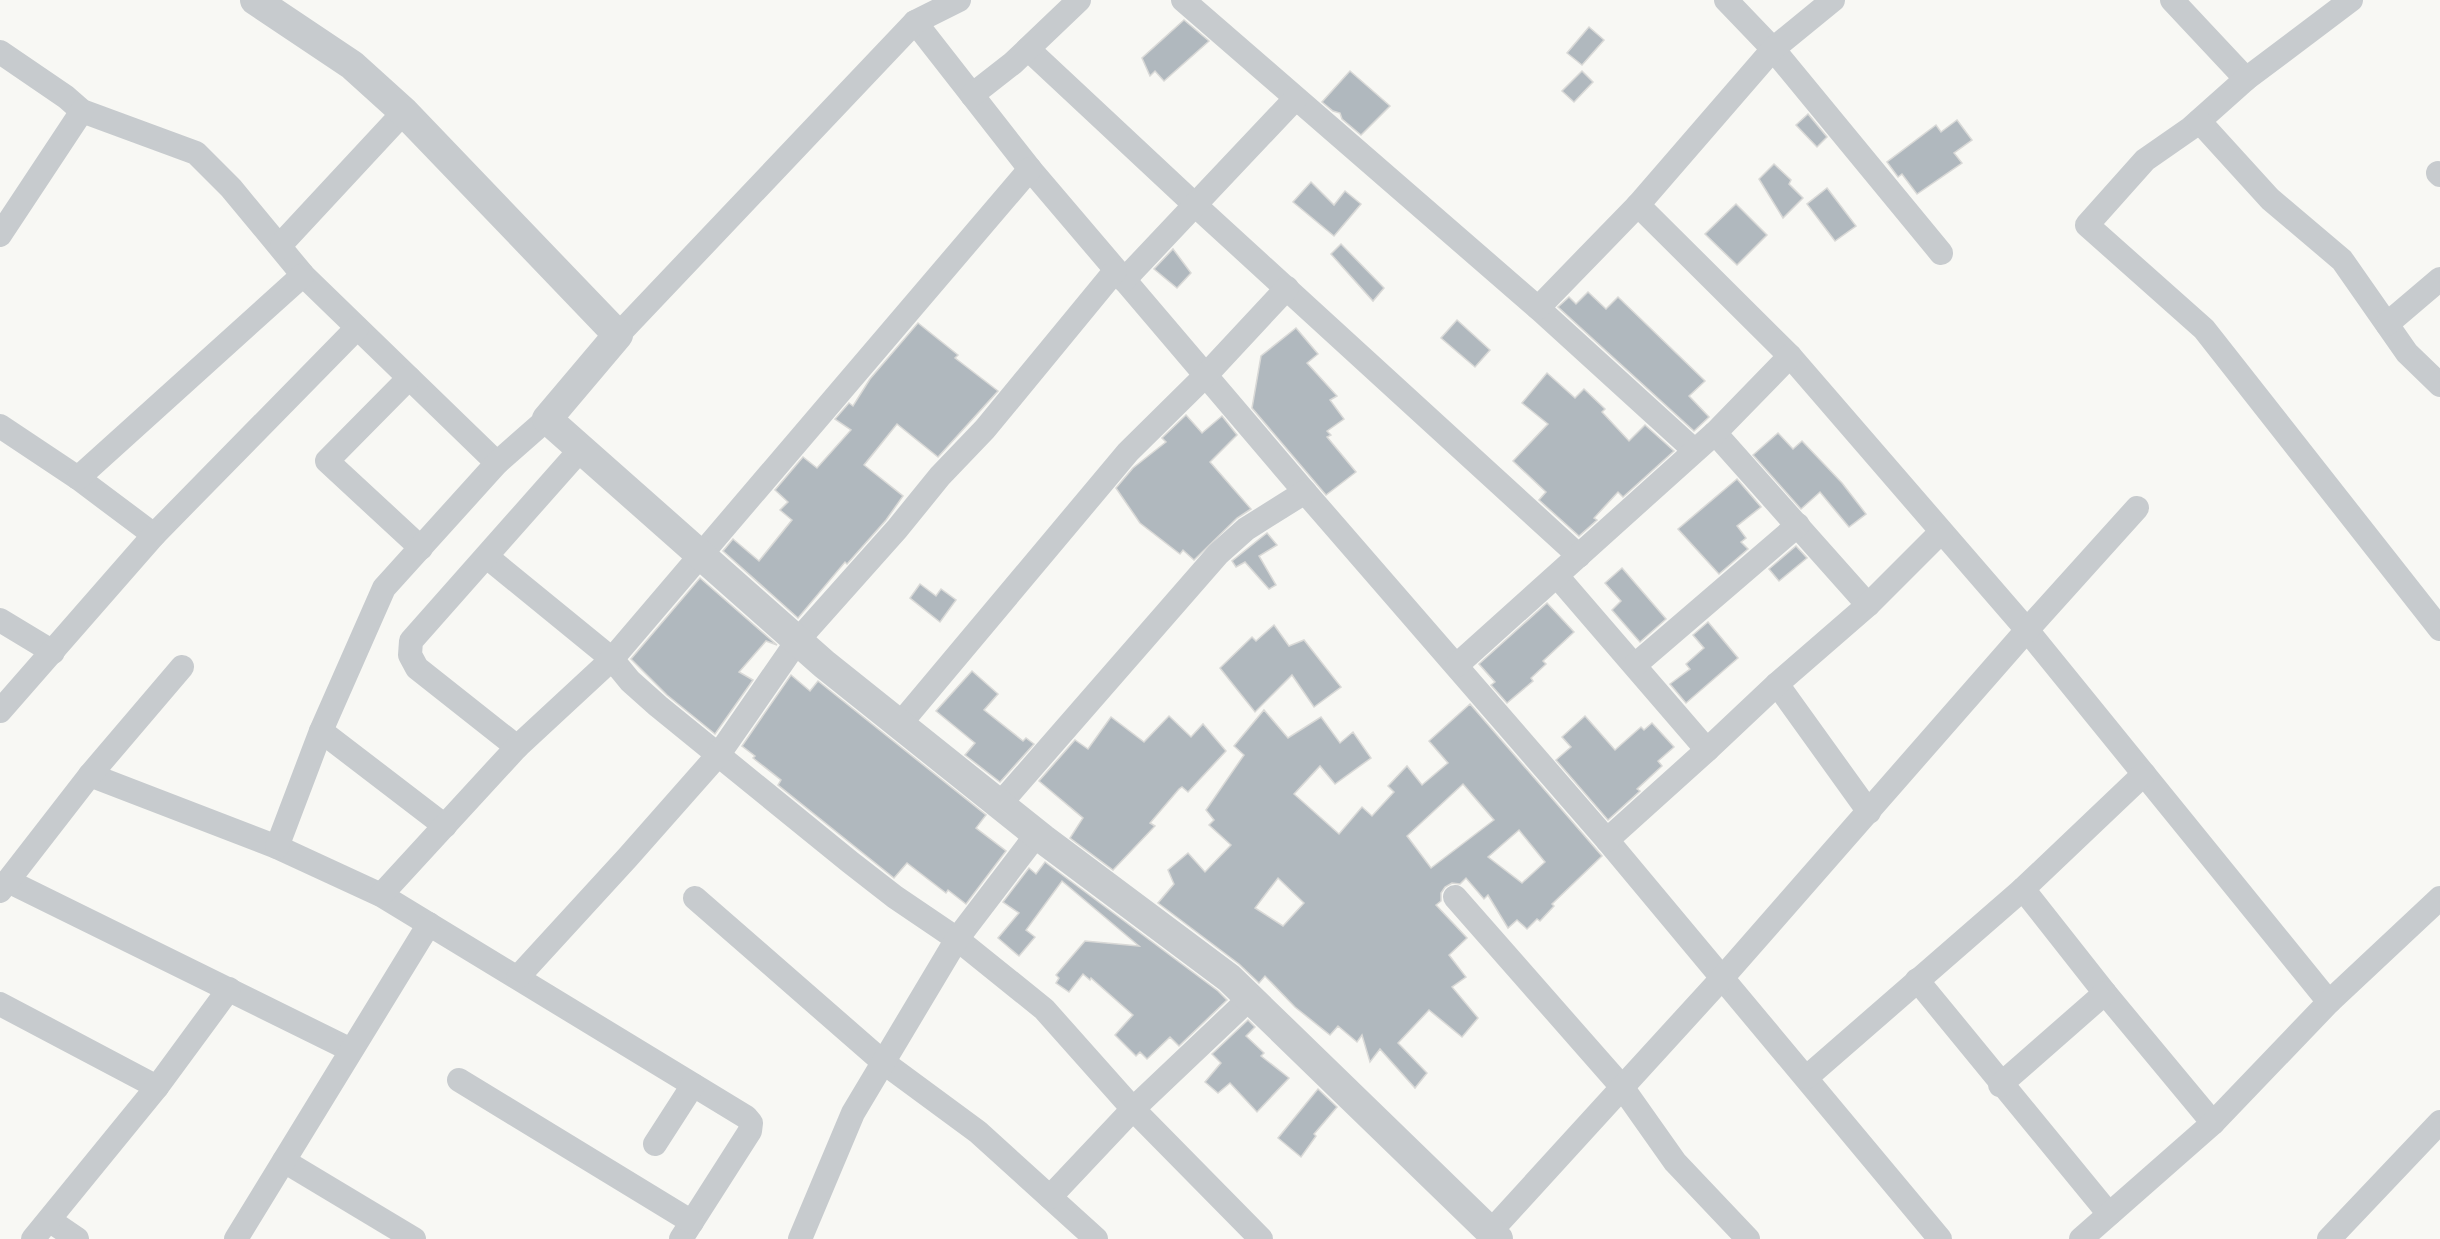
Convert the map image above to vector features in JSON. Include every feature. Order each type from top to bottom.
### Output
[{"type":"street","points":[[255,0],[352,64],[404,112],[618,335]]},
{"type":"street","points":[[277,847],[321,731],[384,588],[497,464],[547,419],[618,335],[915,22],[958,0]]},
{"type":"street","points":[[972,95],[1013,63],[1079,0]]},
{"type":"street","points":[[1183,0],[1538,308],[1695,450]]},
{"type":"street","points":[[1726,0],[1773,50],[1941,253]]},
{"type":"street","points":[[1538,308],[1638,205],[1773,50],[1833,0]]},
{"type":"street","points":[[2172,0],[2246,80]]},
{"type":"street","points":[[2351,0],[2246,80],[2199,121],[2145,160],[2087,225],[2204,329],[2440,630]]},
{"type":"street","points":[[915,22],[1030,169],[1305,492],[1607,840],[1940,1239]]},
{"type":"street","points":[[1028,49],[1579,556]]},
{"type":"street","points":[[0,52],[66,97],[82,111],[196,153],[231,188],[303,274],[497,464]]},
{"type":"street","points":[[518,977],[718,754],[798,640],[897,530],[940,476],[985,429],[1120,275],[1195,205],[1295,99]]},
{"type":"street","points":[[0,235],[82,111]]},
{"type":"street","points":[[282,247],[285,240],[404,112]]},
{"type":"street","points":[[2199,121],[2270,199],[2342,260],[2407,353],[2440,386]]},
{"type":"street","points":[[381,895],[517,747],[612,659],[1030,169]]},
{"type":"street","points":[[1638,205],[1790,356],[2026,630],[2329,1002]]},
{"type":"street","points":[[78,478],[303,274]]},
{"type":"street","points":[[2387,324],[2440,279]]},
{"type":"street","points":[[900,724],[1128,452],[1206,375],[1287,288]]},
{"type":"street","points":[[0,711],[154,535],[357,328]]},
{"type":"street","points":[[1457,665],[1715,434],[1790,356]]},
{"type":"street","points":[[409,378],[327,461],[421,548]]},
{"type":"street","points":[[547,419],[798,640],[900,724],[1037,834],[1229,978],[1495,1235],[1622,1087],[1723,977],[2026,630],[2137,508]]},
{"type":"street","points":[[0,426],[78,478],[154,535]]},
{"type":"street","points":[[1715,434],[1868,605]]},
{"type":"street","points":[[517,747],[417,668],[410,656],[411,641],[581,449]]},
{"type":"street","points":[[1000,804],[1218,554],[1246,529],[1305,492]]},
{"type":"street","points":[[1635,665],[1798,525]]},
{"type":"street","points":[[1607,840],[1777,684],[1868,605],[1941,532]]},
{"type":"street","points":[[487,557],[612,659],[630,681],[658,706],[895,897],[957,939],[1044,1009],[1133,1109],[1261,1239]]},
{"type":"street","points":[[1557,576],[1707,750]]},
{"type":"street","points":[[0,620],[53,652]]},
{"type":"street","points":[[182,667],[90,775],[4,886],[229,989],[351,1050]]},
{"type":"street","points":[[1777,684],[1869,812]]},
{"type":"street","points":[[321,731],[445,826]]},
{"type":"street","points":[[1807,1077],[2023,889],[2144,774]]},
{"type":"street","points":[[90,775],[277,847],[381,895],[746,1118],[751,1123],[750,1131],[687,1231],[459,1080]]},
{"type":"street","points":[[803,1238],[853,1113],[957,939],[1037,834]]},
{"type":"street","points":[[2023,889],[2105,993],[2213,1123]]},
{"type":"street","points":[[1455,897],[1622,1087],[1676,1162],[1749,1239]]},
{"type":"street","points":[[694,898],[884,1062],[978,1132],[1096,1239]]},
{"type":"street","points":[[2081,1239],[2213,1123],[2329,1002],[2440,898]]},
{"type":"street","points":[[236,1239],[429,924]]},
{"type":"street","points":[[1917,981],[2109,1214]]},
{"type":"street","points":[[33,1239],[52,1219],[54,1213],[157,1087],[229,989]]},
{"type":"street","points":[[2001,1085],[2105,993]]},
{"type":"street","points":[[1050,1197],[1133,1109],[1250,998]]},
{"type":"street","points":[[0,1004],[157,1087]]},
{"type":"street","points":[[655,1144],[693,1085]]},
{"type":"street","points":[[2329,1239],[2437,1132]]},
{"type":"street","points":[[284,1161],[414,1239]]},
{"type":"street","points":[[52,1219],[55,1224],[77,1239]]},
{"type":"building","points":[[1184,20],[1209,41],[1164,81],[1155,71],[1150,76],[1142,58]]},
{"type":"building","points":[[1589,27],[1604,40],[1582,65],[1567,53]]},
{"type":"building","points":[[1350,71],[1390,106],[1361,135],[1342,119],[1340,113],[1333,111],[1322,102]]},
{"type":"building","points":[[1582,71],[1593,82],[1574,102],[1562,91]]},
{"type":"building","points":[[1808,114],[1827,137],[1817,147],[1796,125]]},
{"type":"building","points":[[1957,120],[1972,140],[1954,153],[1962,163],[1917,194],[1902,174],[1898,177],[1887,162],[1936,125],[1941,132]]},
{"type":"building","points":[[1774,164],[1791,180],[1789,184],[1803,198],[1783,218],[1759,179]]},
{"type":"building","points":[[1311,182],[1334,205],[1345,191],[1361,204],[1334,236],[1293,202]]},
{"type":"building","points":[[1827,188],[1856,226],[1835,241],[1807,204]]},
{"type":"building","points":[[1736,204],[1767,235],[1737,265],[1705,234]]},
{"type":"building","points":[[1341,244],[1384,288],[1373,301],[1331,254]]},
{"type":"building","points":[[1173,249],[1191,273],[1177,288],[1154,269]]},
{"type":"building","points":[[1588,292],[1606,309],[1618,297],[1705,381],[1689,396],[1709,417],[1694,431],[1558,307],[1569,297],[1576,304]]},
{"type":"building","points":[[1457,320],[1490,350],[1475,367],[1441,338]]},
{"type":"building","points":[[918,323],[958,355],[955,358],[998,391],[938,457],[897,424],[864,465],[903,496],[886,520],[847,564],[845,562],[798,618],[723,551],[733,539],[759,561],[792,520],[780,510],[788,502],[775,490],[803,457],[817,468],[851,430],[835,419],[849,403],[853,406],[870,379]]},
{"type":"building","points":[[1296,328],[1318,354],[1307,363],[1337,396],[1330,400],[1344,419],[1327,431],[1331,435],[1327,437],[1356,472],[1326,495],[1252,408],[1261,356]]},
{"type":"building","points":[[1547,373],[1575,398],[1584,389],[1605,409],[1602,412],[1629,441],[1645,425],[1674,451],[1623,497],[1618,492],[1594,518],[1597,520],[1579,536],[1539,500],[1546,492],[1513,461],[1548,424],[1522,403]]},
{"type":"building","points":[[1186,415],[1202,433],[1222,416],[1237,435],[1210,462],[1251,509],[1237,518],[1194,560],[1183,550],[1180,554],[1140,523],[1116,488],[1133,468],[1166,442],[1162,438]]},
{"type":"building","points":[[1778,433],[1793,449],[1802,441],[1842,483],[1866,514],[1849,527],[1820,492],[1801,509],[1753,455]]},
{"type":"building","points":[[1737,479],[1761,507],[1737,526],[1746,538],[1741,542],[1748,549],[1719,574],[1678,529]]},
{"type":"building","points":[[1267,533],[1277,545],[1259,556],[1276,585],[1269,589],[1245,562],[1236,567],[1232,561]]},
{"type":"building","points":[[1796,546],[1807,558],[1779,581],[1769,569]]},
{"type":"building","points":[[1622,568],[1666,619],[1640,642],[1612,610],[1621,601],[1605,583]]},
{"type":"building","points":[[700,578],[777,645],[766,641],[739,672],[753,680],[715,734],[667,695],[631,659]]},
{"type":"building","points":[[920,584],[936,596],[941,589],[956,600],[940,622],[910,598]]},
{"type":"building","points":[[1547,603],[1574,632],[1543,661],[1546,664],[1531,678],[1533,681],[1507,703],[1491,685],[1495,682],[1479,664]]},
{"type":"building","points":[[1708,622],[1738,658],[1686,703],[1670,684],[1690,669],[1686,664],[1704,648],[1693,635]]},
{"type":"building","points":[[1274,625],[1289,646],[1304,640],[1341,687],[1314,707],[1292,675],[1255,712],[1220,668],[1252,637],[1256,641]]},
{"type":"building","points":[[972,671],[998,694],[984,710],[1023,741],[1026,738],[1034,744],[1000,782],[965,755],[975,743],[936,711]]},
{"type":"building","points":[[791,675],[810,691],[818,681],[986,815],[976,828],[1006,851],[966,904],[948,890],[946,893],[907,863],[894,878],[778,785],[781,780],[753,758],[755,756],[742,746]]},
{"type":"building","points":[[1470,704],[1602,856],[1552,904],[1554,906],[1540,921],[1537,919],[1527,929],[1517,920],[1508,928],[1488,895],[1484,899],[1466,878],[1460,884],[1452,883],[1445,887],[1441,893],[1441,901],[1436,905],[1467,938],[1449,955],[1466,977],[1452,987],[1478,1018],[1462,1037],[1429,1010],[1398,1043],[1427,1073],[1415,1088],[1380,1049],[1370,1062],[1362,1035],[1357,1042],[1338,1026],[1330,1035],[1295,1007],[1265,976],[1259,983],[1239,964],[1158,903],[1174,884],[1168,870],[1188,853],[1205,872],[1231,845],[1209,825],[1214,820],[1206,810],[1244,755],[1234,746],[1264,710],[1288,738],[1321,717],[1340,743],[1353,732],[1371,758],[1335,784],[1320,766],[1294,794],[1339,834],[1362,807],[1372,816],[1394,792],[1388,786],[1407,766],[1422,785],[1448,763],[1429,741]],"holes":[[[1463,784],[1494,820],[1431,868],[1407,836]],[[1519,830],[1545,862],[1522,883],[1488,857]],[[1278,878],[1304,903],[1283,926],[1255,908]]]},
{"type":"building","points":[[1169,716],[1191,737],[1203,724],[1226,751],[1188,792],[1182,787],[1179,789],[1150,823],[1155,826],[1113,870],[1070,838],[1083,818],[1039,781],[1075,740],[1088,749],[1111,717],[1144,742]]},
{"type":"building","points":[[1585,716],[1615,750],[1641,727],[1644,730],[1652,723],[1674,747],[1658,761],[1662,766],[1637,789],[1640,791],[1608,820],[1556,760],[1571,747],[1562,737]]},
{"type":"building","points":[[1045,862],[1227,1000],[1179,1046],[1170,1037],[1147,1059],[1140,1052],[1136,1056],[1115,1035],[1133,1015],[1091,978],[1090,980],[1083,974],[1069,992],[1056,983],[1059,978],[1056,975],[1085,941],[1139,946],[1062,881],[1026,930],[1035,937],[1019,956],[998,938],[1019,913],[1003,902],[1029,868],[1036,874]]},
{"type":"building","points":[[1248,1020],[1255,1027],[1246,1036],[1264,1053],[1261,1056],[1289,1078],[1257,1112],[1230,1083],[1218,1093],[1205,1082],[1221,1063],[1212,1054]]},
{"type":"building","points":[[1318,1089],[1337,1107],[1314,1134],[1316,1136],[1301,1157],[1278,1138]]}]
